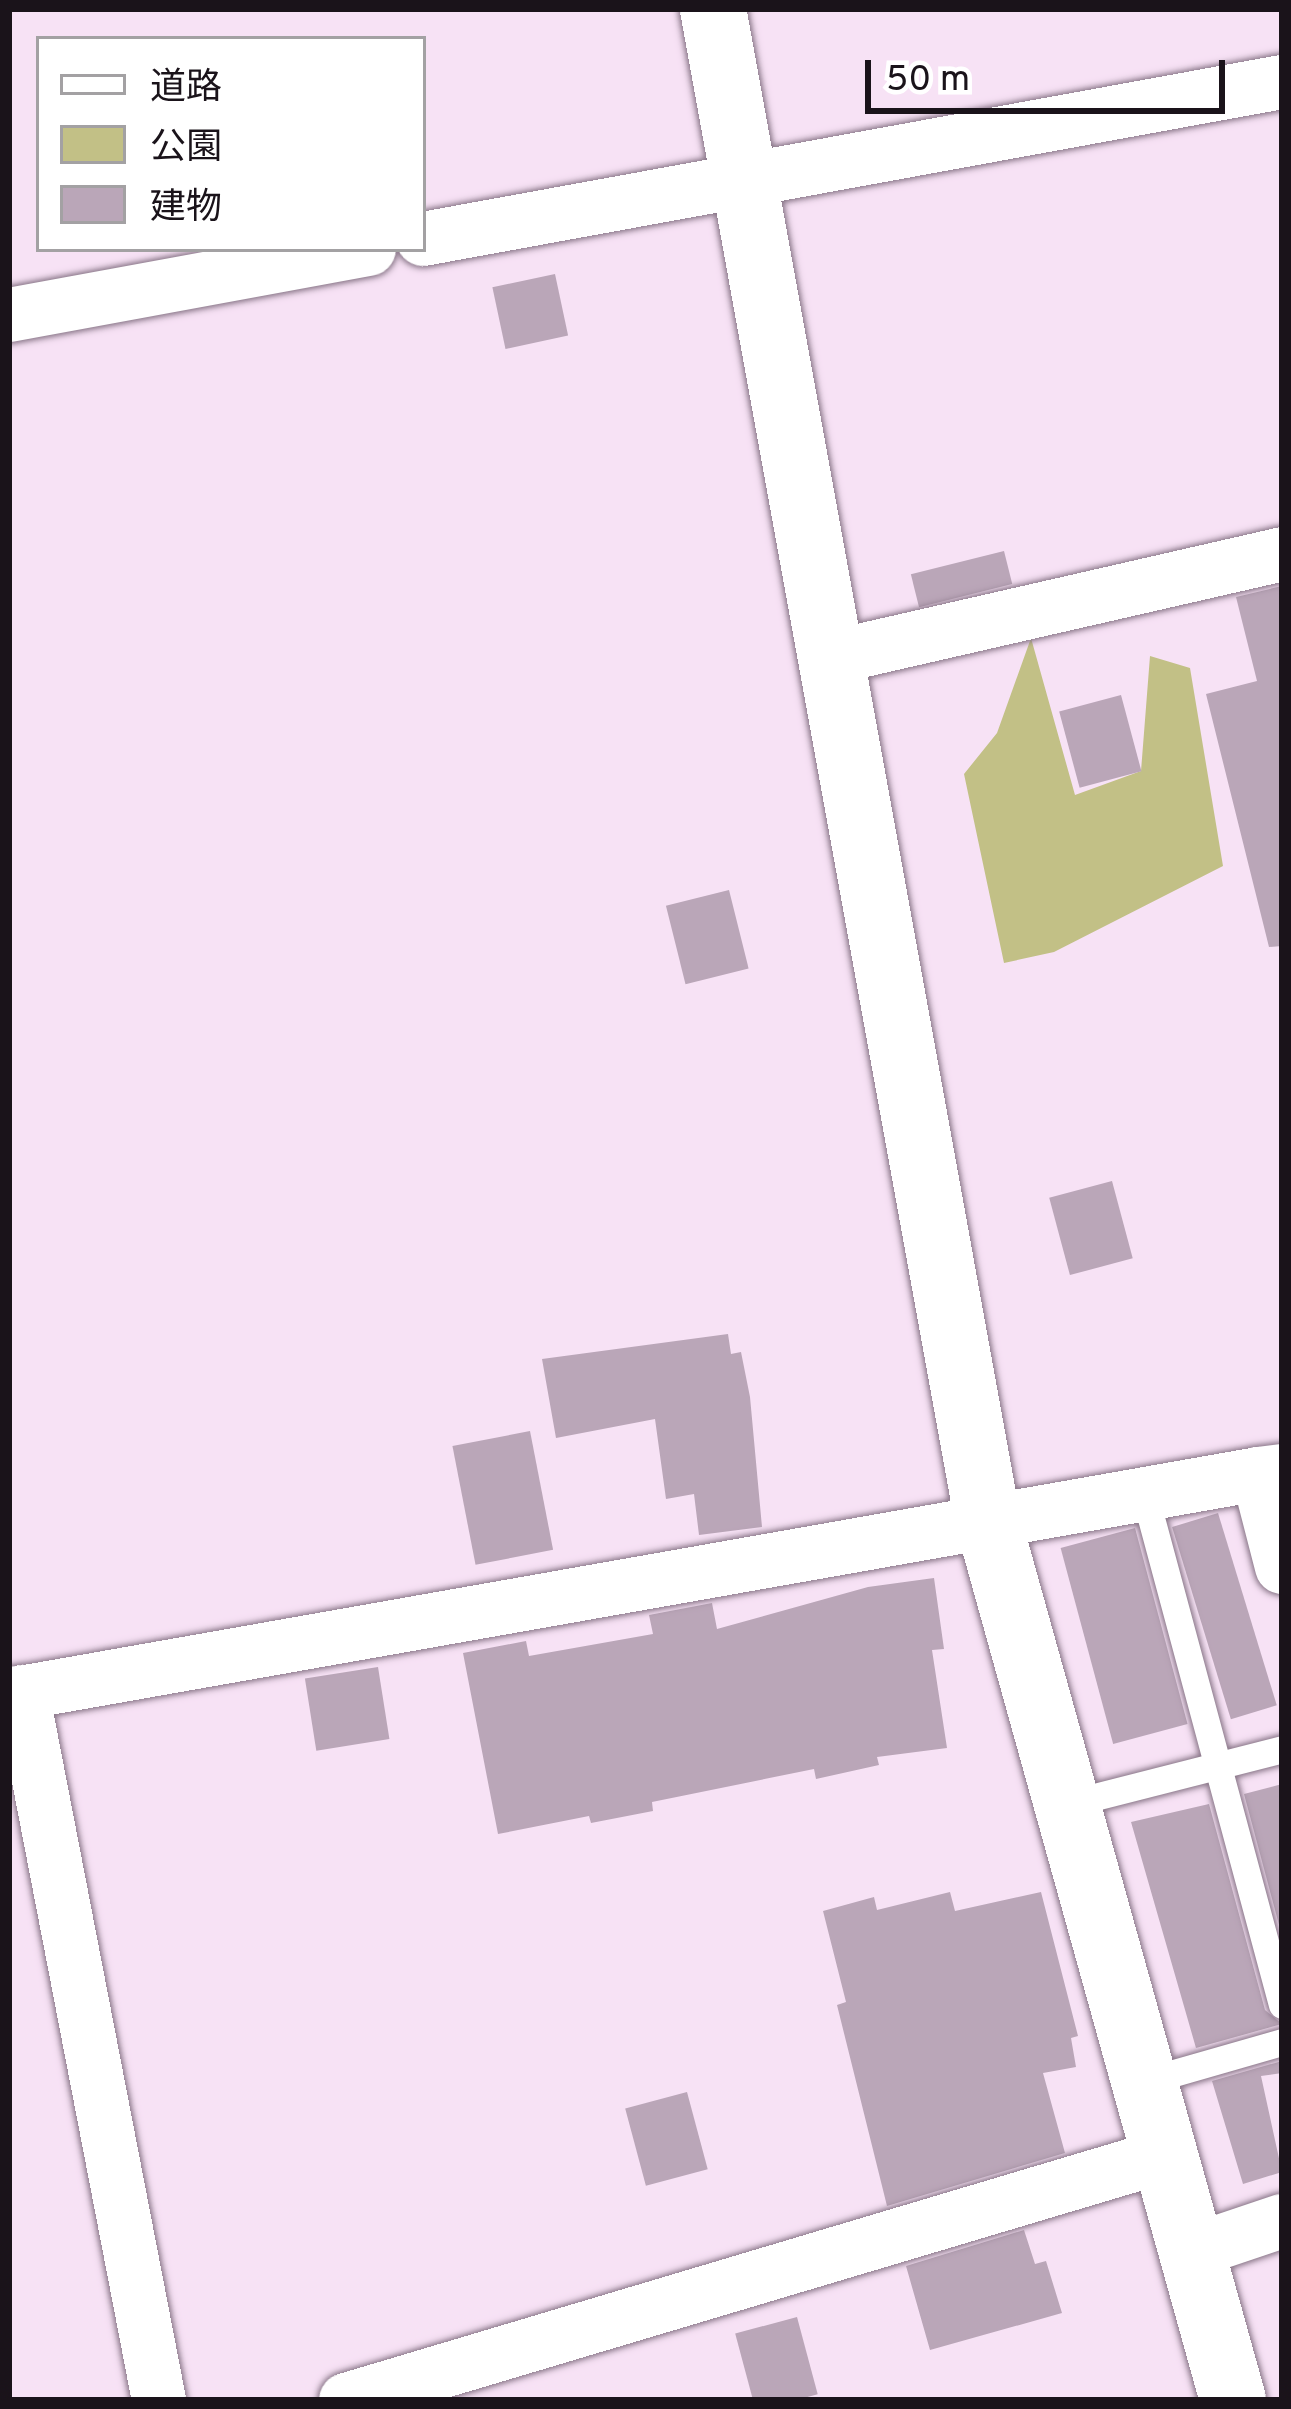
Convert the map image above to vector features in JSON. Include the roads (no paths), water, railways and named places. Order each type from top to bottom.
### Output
[{"type":"street","points":[[712,9],[987,1517],[1233,2400]]},
{"type":"street","points":[[426,238],[1282,82]]},
{"type":"street","points":[[9,315],[353,252]]},
{"type":"street","points":[[830,658],[1282,554]]},
{"type":"street","points":[[159,2400],[16,1694],[987,1517],[1270,1472],[1282,1567]]},
{"type":"street","points":[[346,2400],[1167,2155]]},
{"type":"street","points":[[1193,2251],[1282,2221]]},
{"type":"lane","points":[[1144,1492],[1282,2005]]},
{"type":"lane","points":[[1067,1804],[1282,1749]]},
{"type":"lane","points":[[1146,2081],[1282,2042]]}]
